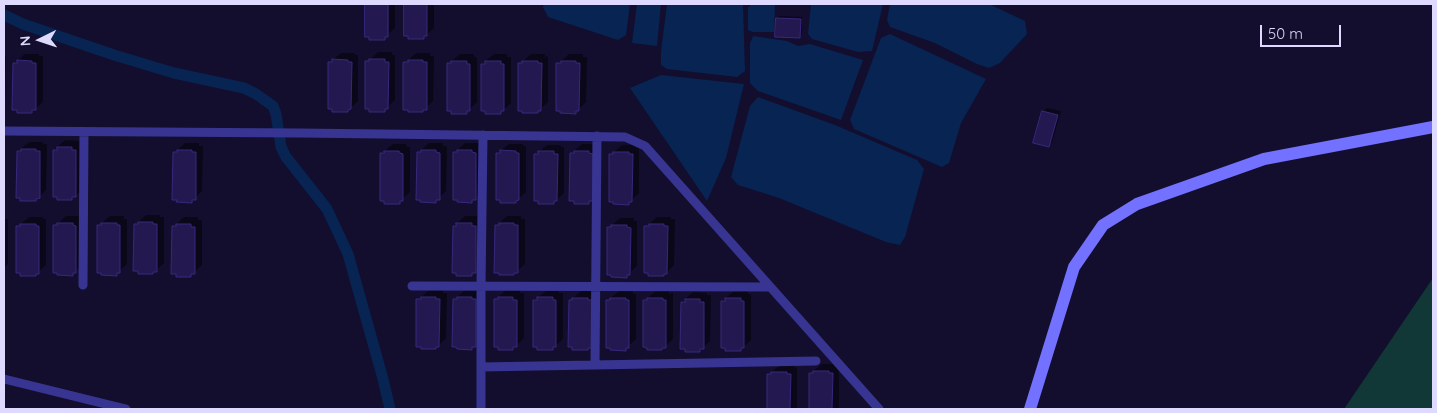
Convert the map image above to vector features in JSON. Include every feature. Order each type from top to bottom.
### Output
[{"type":"main road","points":[[1030,409],[1074,267],[1103,225],[1137,204],[1264,159],[1433,127]]},
{"type":"street","points":[[4,131],[625,136],[644,146],[879,409]]},
{"type":"street","points":[[83,285],[84,132]]},
{"type":"street","points":[[481,409],[483,135]]},
{"type":"street","points":[[595,365],[597,136]]},
{"type":"street","points":[[412,286],[770,287]]},
{"type":"street","points":[[481,367],[816,362]]},
{"type":"street","points":[[4,379],[126,409]]},
{"type":"green space","points":[[1433,278],[1433,409],[1344,409]]},
{"type":"water","points":[[544,4],[630,4],[626,35],[618,40],[548,17],[543,7]]},
{"type":"water","points":[[637,4],[661,4],[657,46],[632,43]]},
{"type":"water","points":[[667,4],[743,4],[745,71],[737,77],[667,69],[661,65]]},
{"type":"water","points":[[751,4],[775,5],[774,32],[753,32],[748,30],[748,8]]},
{"type":"water","points":[[811,4],[883,4],[872,51],[858,52],[812,39],[808,34]]},
{"type":"water","points":[[890,4],[989,4],[1025,21],[1027,34],[1000,63],[989,68],[935,43],[890,27],[887,20]]},
{"type":"water","points":[[890,34],[986,79],[961,123],[949,163],[942,167],[854,129],[850,120],[881,38]]},
{"type":"water","points":[[753,36],[787,41],[798,46],[810,44],[863,60],[841,120],[758,91],[750,83],[750,43]]},
{"type":"water","points":[[661,75],[744,84],[726,158],[707,201],[630,88]]},
{"type":"water","points":[[758,97],[835,125],[917,160],[924,169],[905,237],[900,245],[886,242],[779,198],[738,185],[731,177],[750,106]]},
{"type":"building","points":[[365,4],[388,4],[388,37],[385,37],[385,40],[369,40],[369,37],[365,37]]},
{"type":"building","points":[[404,4],[427,4],[427,36],[424,36],[424,39],[408,39],[408,36],[404,36]]},
{"type":"building","points":[[776,18],[801,19],[800,38],[775,37]]},
{"type":"building","points":[[332,59],[352,62],[351,109],[348,112],[332,112],[332,109],[328,109],[328,62],[332,62]]},
{"type":"building","points":[[369,59],[385,59],[385,62],[389,62],[388,109],[385,109],[385,112],[369,112],[369,109],[365,109],[365,61],[369,61]]},
{"type":"building","points":[[17,60],[36,63],[36,110],[32,110],[32,113],[17,113],[17,110],[12,110],[13,63],[17,63]]},
{"type":"building","points":[[408,60],[423,60],[423,62],[427,62],[427,110],[423,110],[423,112],[403,110],[403,62],[408,62]]},
{"type":"building","points":[[451,61],[467,61],[467,64],[470,64],[470,111],[467,111],[467,114],[451,114],[451,111],[447,111],[447,63],[451,63]]},
{"type":"building","points":[[485,61],[501,61],[501,64],[504,64],[504,111],[501,111],[501,114],[485,114],[485,111],[481,111],[481,64],[485,64]]},
{"type":"building","points":[[522,61],[538,61],[538,63],[542,63],[541,111],[538,111],[538,113],[522,113],[522,111],[518,111],[518,63],[522,63]]},
{"type":"building","points":[[561,61],[576,61],[576,63],[580,63],[579,111],[576,111],[576,114],[556,111],[556,63],[561,63]]},
{"type":"building","points":[[1042,111],[1058,115],[1049,147],[1033,143]]},
{"type":"building","points":[[57,147],[72,147],[72,150],[76,150],[76,197],[72,197],[72,200],[57,200],[57,197],[53,197],[53,150],[57,150]]},
{"type":"building","points":[[21,149],[36,149],[36,151],[40,151],[40,198],[36,199],[36,201],[20,201],[20,198],[16,198],[17,151],[21,151]]},
{"type":"building","points":[[177,150],[192,150],[192,152],[196,152],[196,200],[192,200],[192,203],[172,200],[173,152],[177,152]]},
{"type":"building","points":[[421,150],[436,150],[436,152],[440,153],[440,200],[436,200],[436,203],[416,200],[417,152],[421,152]]},
{"type":"building","points":[[457,150],[472,150],[472,152],[476,153],[476,200],[472,200],[472,203],[453,200],[453,152],[457,152]]},
{"type":"building","points":[[500,150],[516,151],[516,153],[519,153],[519,200],[516,203],[500,203],[500,200],[496,200],[496,153],[500,153]]},
{"type":"building","points":[[384,151],[399,151],[403,154],[403,201],[400,201],[400,204],[384,204],[384,201],[380,201],[380,153],[384,153]]},
{"type":"building","points":[[538,151],[554,151],[554,154],[558,154],[557,201],[554,201],[554,204],[538,204],[538,201],[534,201],[534,154],[538,154]]},
{"type":"building","points":[[574,151],[589,151],[589,153],[593,154],[593,201],[589,201],[589,204],[574,204],[574,201],[569,201],[570,153],[574,153]]},
{"type":"building","points":[[613,152],[629,152],[629,154],[633,154],[632,202],[629,202],[629,205],[609,202],[609,154],[613,154]]},
{"type":"building","points":[[138,222],[153,222],[153,224],[157,224],[157,272],[153,272],[153,274],[138,274],[138,271],[133,271],[134,224],[138,224]]},
{"type":"building","points":[[57,223],[73,223],[76,226],[76,273],[73,273],[73,276],[53,273],[53,225],[57,225]]},
{"type":"building","points":[[101,223],[117,223],[117,225],[120,225],[120,273],[117,273],[117,276],[97,273],[97,225],[101,225]]},
{"type":"building","points":[[456,223],[472,223],[472,226],[476,226],[476,273],[472,273],[472,276],[456,276],[456,273],[452,273],[453,226],[456,226]]},
{"type":"building","points":[[499,223],[514,223],[514,225],[518,225],[518,273],[514,273],[514,275],[494,273],[495,225],[499,225]]},
{"type":"building","points":[[20,224],[36,224],[36,226],[39,226],[39,274],[36,274],[36,276],[20,276],[20,273],[16,273],[16,226],[20,226]]},
{"type":"building","points":[[176,224],[191,224],[191,227],[195,227],[195,274],[191,274],[191,277],[176,277],[176,274],[171,274],[172,226],[176,226]]},
{"type":"building","points":[[649,224],[664,224],[664,226],[668,226],[667,274],[664,274],[664,276],[648,276],[648,273],[644,273],[644,226],[649,226]]},
{"type":"building","points":[[611,225],[627,225],[627,227],[631,228],[630,275],[627,275],[627,278],[607,275],[607,227],[611,227]]},
{"type":"building","points":[[421,297],[436,297],[436,299],[440,299],[439,347],[436,347],[436,349],[416,347],[416,299],[421,299]]},
{"type":"building","points":[[457,297],[472,297],[472,299],[476,299],[476,347],[472,347],[472,350],[452,347],[453,299],[457,299]]},
{"type":"building","points":[[498,297],[513,297],[513,300],[517,300],[517,347],[513,347],[513,350],[498,350],[498,347],[494,347],[494,299],[498,299]]},
{"type":"building","points":[[537,297],[553,297],[553,300],[556,300],[556,347],[553,347],[553,350],[537,350],[537,347],[533,347],[533,300],[537,300]]},
{"type":"building","points":[[572,298],[588,298],[588,300],[592,300],[592,348],[588,348],[588,350],[572,350],[572,347],[568,347],[569,300],[572,300]]},
{"type":"building","points":[[610,298],[626,298],[626,300],[629,300],[629,348],[626,348],[626,351],[606,348],[606,300],[610,300]]},
{"type":"building","points":[[647,298],[663,298],[663,300],[666,300],[666,348],[662,348],[662,350],[647,350],[647,348],[643,347],[643,300],[647,300]]},
{"type":"building","points":[[725,298],[741,298],[741,301],[744,301],[744,348],[741,348],[741,351],[725,351],[725,348],[721,348],[721,301],[725,301]]},
{"type":"building","points":[[685,299],[700,299],[700,302],[704,302],[704,349],[700,349],[700,352],[685,352],[685,349],[680,349],[681,302],[685,302]]},
{"type":"building","points":[[813,371],[829,371],[829,373],[833,373],[832,409],[809,409],[809,373],[813,373]]},
{"type":"building","points":[[771,372],[787,372],[787,374],[791,374],[790,409],[767,409],[767,374],[771,374]]},
{"type":"waterway","points":[[4,15],[23,24],[114,55],[174,73],[244,88],[273,106],[281,147],[286,157],[327,209],[348,254],[390,409]]}]
